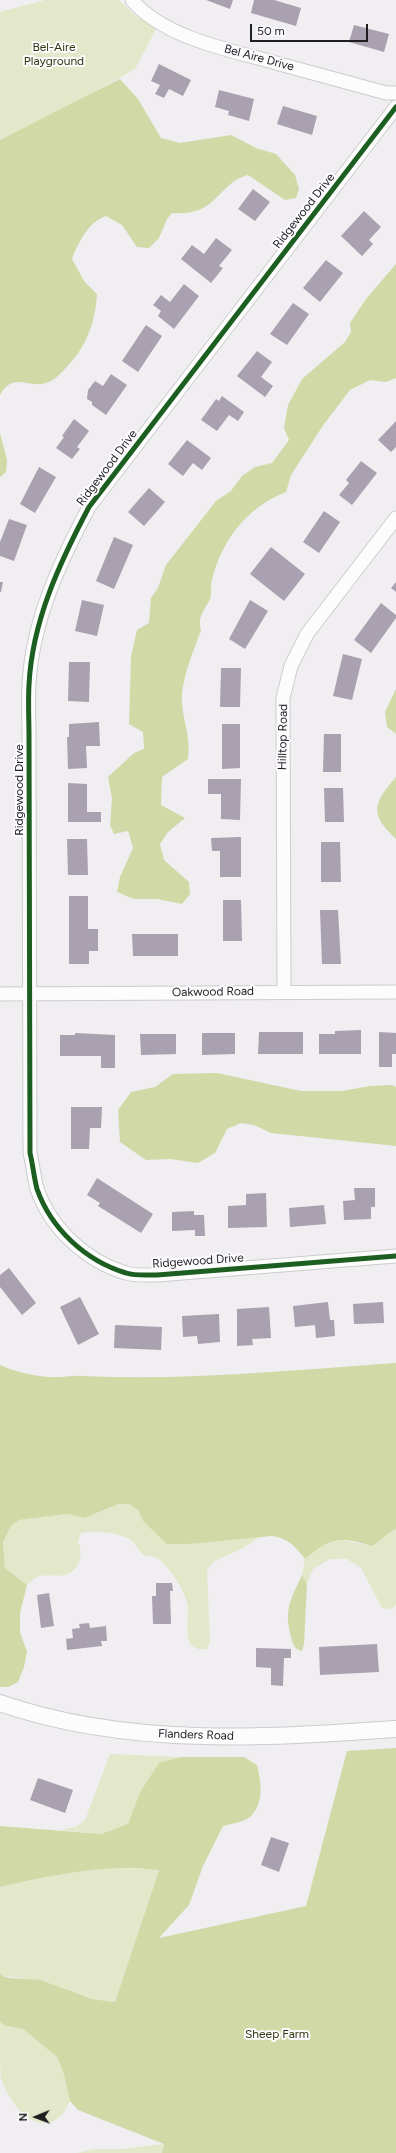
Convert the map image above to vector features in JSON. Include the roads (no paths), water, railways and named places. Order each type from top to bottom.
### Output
[{"type":"street","name":"Bel Aire Drive","points":[[132,0],[155,20],[184,34],[219,47],[386,93],[396,93]]},
{"type":"street","name":"Ridgewood Drive","points":[[396,107],[89,507],[58,570],[50,590],[35,641],[29,684],[31,994],[30,1153],[37,1189],[50,1217],[70,1241],[95,1260],[127,1273],[157,1276],[396,1256]]},
{"type":"street","name":"Hilltop Road","points":[[284,991],[283,740],[286,681],[299,648],[307,634],[396,518]]},
{"type":"street","name":"Oakwood Road","points":[[0,994],[284,991],[396,992]]},
{"type":"street","name":"Flanders Road","points":[[0,1703],[72,1723],[139,1732],[220,1738],[396,1729]]},
{"type":"park label","name":"Bel-Aire Playground","points":[[54,54]]},
{"type":"park label","name":"Sheep Farm","points":[[277,2034]]}]
